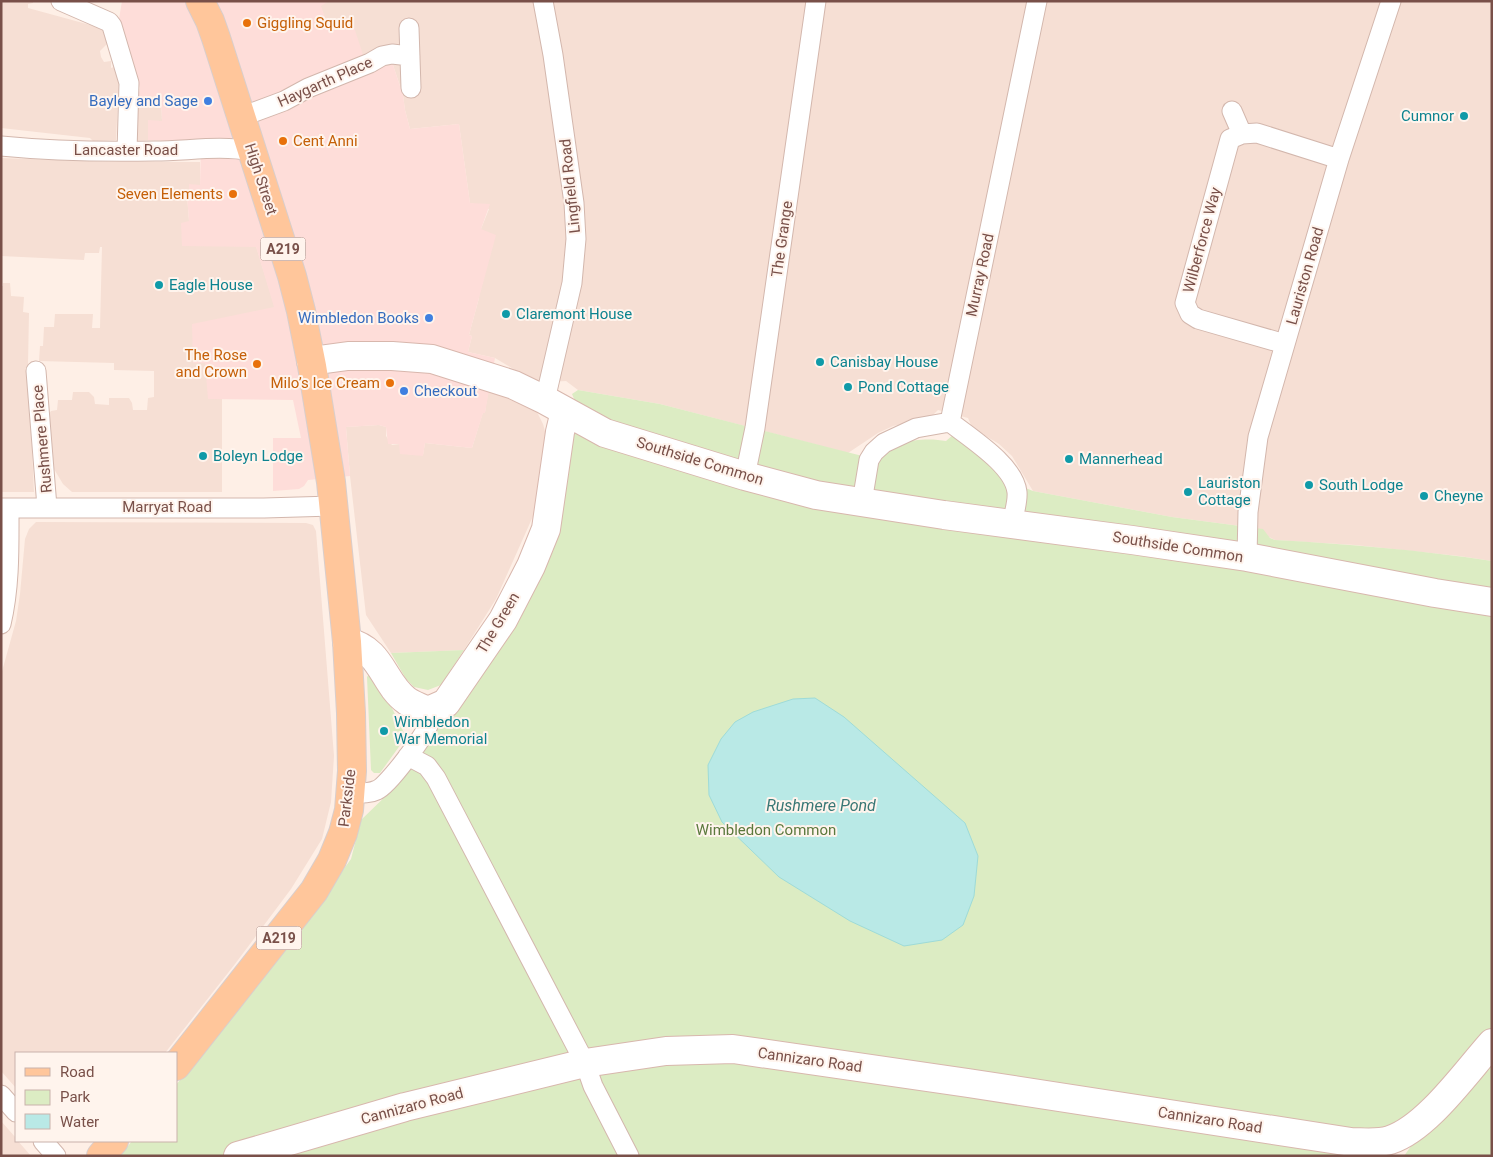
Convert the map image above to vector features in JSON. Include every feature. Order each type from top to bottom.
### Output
[{"type":"main road","name":"High Street","points":[[200,1],[210,21],[292,276],[311,361],[333,506]]},
{"type":"main road","name":"Parkside","points":[[178,1064],[224,1008],[314,892],[332,860],[343,833],[349,810],[352,771],[351,723],[347,642],[333,506]]},
{"type":"main road","points":[[101,1156],[113,1142]]},
{"type":"street","points":[[61,1],[109,22],[112,26],[129,83],[127,151]]},
{"type":"street","name":"Lingfield Road","points":[[543,1],[553,56],[574,203],[576,239],[572,283],[555,405]]},
{"type":"street","name":"The Grange","points":[[746,476],[755,428],[816,1]]},
{"type":"street","name":"Murray Road","points":[[950,422],[1037,1]]},
{"type":"street","name":"Lauriston Road","points":[[1246,557],[1248,512],[1258,437],[1339,159],[1391,1]]},
{"type":"street","points":[[409,28],[411,88]]},
{"type":"street","name":"Haygarth Place","points":[[241,116],[284,101],[308,88],[370,63],[382,56],[392,54],[410,56]]},
{"type":"street","points":[[1232,111],[1242,134],[1257,133],[1339,159]]},
{"type":"street","name":"Wilberforce Way","points":[[1242,134],[1230,140],[1185,303],[1190,314],[1198,319],[1285,344]]},
{"type":"street","name":"Lancaster Road","points":[[1,146],[39,150],[155,151],[236,148],[252,151]]},
{"type":"street","points":[[311,361],[348,356],[424,357],[497,378],[555,405]]},
{"type":"street","name":"Rushmere Place","points":[[36,370],[48,507]]},
{"type":"street","name":"Southside Common","points":[[555,405],[605,433],[746,476],[816,495],[944,515],[1246,557],[1492,602]]},
{"type":"street","name":"The Green","points":[[428,711],[446,703],[503,620],[531,566],[546,529],[560,432],[555,405]]},
{"type":"street","points":[[862,502],[869,460],[874,452],[884,443],[916,428],[950,422],[994,458],[1010,474],[1017,492],[1012,523]]},
{"type":"street","name":"Marryat Road","points":[[5,508],[264,508],[333,506]]},
{"type":"street","points":[[1,624],[6,596],[10,551],[5,508]]},
{"type":"street","points":[[347,642],[359,645],[366,650],[382,667],[394,686],[407,700],[428,711],[429,723],[387,784],[377,790],[363,794],[350,793]]},
{"type":"street","points":[[408,756],[427,766],[436,778],[585,1063],[593,1086],[629,1156]]},
{"type":"street","points":[[1389,1148],[1423,1119],[1492,1043]]},
{"type":"street","name":"Cannizaro Road","points":[[238,1156],[405,1107],[585,1063],[666,1051],[733,1049],[977,1084],[1389,1148]]},
{"type":"street","points":[[1,1095],[15,1111]]},
{"type":"street","points":[[44,1142],[56,1156]]},
{"type":"shaded area","points":[[1,1],[33,1],[33,3],[28,4],[28,8],[105,29],[108,43],[100,51],[101,57],[104,62],[111,61],[111,68],[117,66],[119,76],[116,140],[93,141],[90,138],[1,128]]},
{"type":"shaded area","points":[[122,1],[329,1],[321,6],[327,23],[351,18],[369,73],[384,66],[393,65],[403,95],[410,129],[459,124],[470,203],[490,204],[481,229],[496,235],[469,335],[472,336],[468,352],[495,358],[485,413],[483,413],[472,448],[425,443],[423,456],[400,454],[399,444],[388,444],[386,427],[379,425],[346,427],[350,476],[308,480],[299,489],[273,491],[273,438],[301,438],[293,400],[208,399],[205,363],[193,363],[192,324],[274,307],[256,247],[182,246],[181,223],[189,221],[187,195],[189,194],[189,184],[200,185],[201,142],[148,140],[148,120],[162,121],[161,96],[138,97],[140,88],[119,19]]},
{"type":"shaded area","points":[[329,1],[1492,1],[1492,561],[1355,545],[1275,540],[1248,527],[1172,517],[1033,491],[1012,456],[999,444],[976,430],[968,418],[938,410],[930,418],[893,426],[878,433],[848,453],[660,404],[578,390],[566,381],[537,383],[495,358],[468,352],[472,336],[469,335],[479,298],[481,229],[489,209],[470,203],[459,124],[410,129],[403,95],[393,65],[369,74],[327,24],[320,5]]},
{"type":"shaded area","points":[[161,96],[162,121],[148,121],[148,140],[134,141],[135,111],[138,97]]},
{"type":"shaded area","points":[[1,158],[109,162],[200,162],[200,185],[189,185],[189,194],[187,195],[189,221],[256,246],[275,308],[205,363],[222,399],[222,492],[72,492],[63,484],[54,469],[48,415],[51,411],[57,410],[58,400],[72,400],[73,392],[89,392],[94,397],[95,404],[109,405],[109,398],[129,398],[133,410],[147,410],[148,398],[154,397],[154,371],[114,370],[114,363],[39,361],[40,346],[43,346],[44,327],[54,327],[55,314],[93,314],[92,328],[100,328],[102,247],[100,247],[99,253],[85,253],[84,260],[1,256]]},
{"type":"shaded area","points":[[3,283],[10,283],[11,296],[24,297],[23,312],[29,313],[28,364],[34,492],[1,492],[1,286],[3,286]]},
{"type":"shaded area","points":[[488,391],[528,405],[537,412],[543,424],[546,435],[534,514],[496,599],[464,650],[391,653],[366,615],[346,427],[379,425],[386,427],[386,436],[392,445],[400,444],[423,455],[425,443],[472,448],[483,412],[485,412]]},
{"type":"shaded area","points":[[36,522],[306,523],[313,525],[316,531],[334,756],[331,802],[322,839],[291,889],[166,1052],[15,1052],[15,1087],[1,1071],[1,675],[16,621],[25,539],[29,529]]},
{"type":"shaded area","points":[[1,1121],[15,1137],[15,1142],[19,1142],[31,1156],[1,1156]]},
{"type":"green space","points":[[578,390],[660,404],[878,460],[884,453],[900,444],[928,439],[946,441],[954,434],[988,462],[1003,479],[1033,491],[1172,517],[1263,529],[1270,538],[1275,540],[1384,548],[1492,561],[1492,594],[801,480],[610,425],[575,401],[572,394]]},
{"type":"green space","name":"Wimbledon Common","points":[[574,431],[766,494],[830,511],[1224,561],[1492,610],[1492,1033],[1376,1156],[120,1156],[131,1142],[178,1142],[178,1083],[294,938],[351,859],[361,820],[393,789],[517,620]]},
{"type":"green space","points":[[464,650],[441,685],[428,690],[414,687],[406,679],[391,653]]},
{"type":"green space","points":[[369,674],[376,675],[406,737],[380,773],[374,773],[371,770],[367,677]]},
{"type":"green space","points":[[1492,1054],[1492,1153],[1489,1156],[1404,1156],[1421,1132]]},
{"type":"water","name":"Rushmere Pond","points":[[815,698],[844,717],[965,823],[978,856],[974,896],[963,925],[942,940],[904,946],[850,921],[779,877],[722,822],[709,795],[708,765],[721,739],[735,722],[753,712],[793,699]]},
{"type":"place","name":"Giggling Squid","points":[[247,23]]},
{"type":"place","name":"Bayley and Sage","points":[[208,101]]},
{"type":"place","name":"Cumnor","points":[[1464,116]]},
{"type":"place","name":"Cent Anni","points":[[283,141]]},
{"type":"place","name":"Seven Elements","points":[[233,194]]},
{"type":"place","name":"Eagle House","points":[[159,285]]},
{"type":"place","name":"Claremont House","points":[[506,314]]},
{"type":"place","name":"Wimbledon Books","points":[[429,318]]},
{"type":"place","name":"Canisbay House","points":[[820,362]]},
{"type":"place","name":"The Rose and Crown","points":[[257,364]]},
{"type":"place","name":"Milo’s Ice Cream","points":[[390,383]]},
{"type":"place","name":"Pond Cottage","points":[[848,387]]},
{"type":"place","name":"Checkout","points":[[404,391]]},
{"type":"place","name":"Boleyn Lodge","points":[[203,456]]},
{"type":"place","name":"Mannerhead","points":[[1069,459]]},
{"type":"place","name":"South Lodge","points":[[1309,485]]},
{"type":"place","name":"Lauriston Cottage","points":[[1188,492]]},
{"type":"place","name":"Cheyne","points":[[1424,496]]},
{"type":"place","name":"Wimbledon War Memorial","points":[[384,731]]}]
